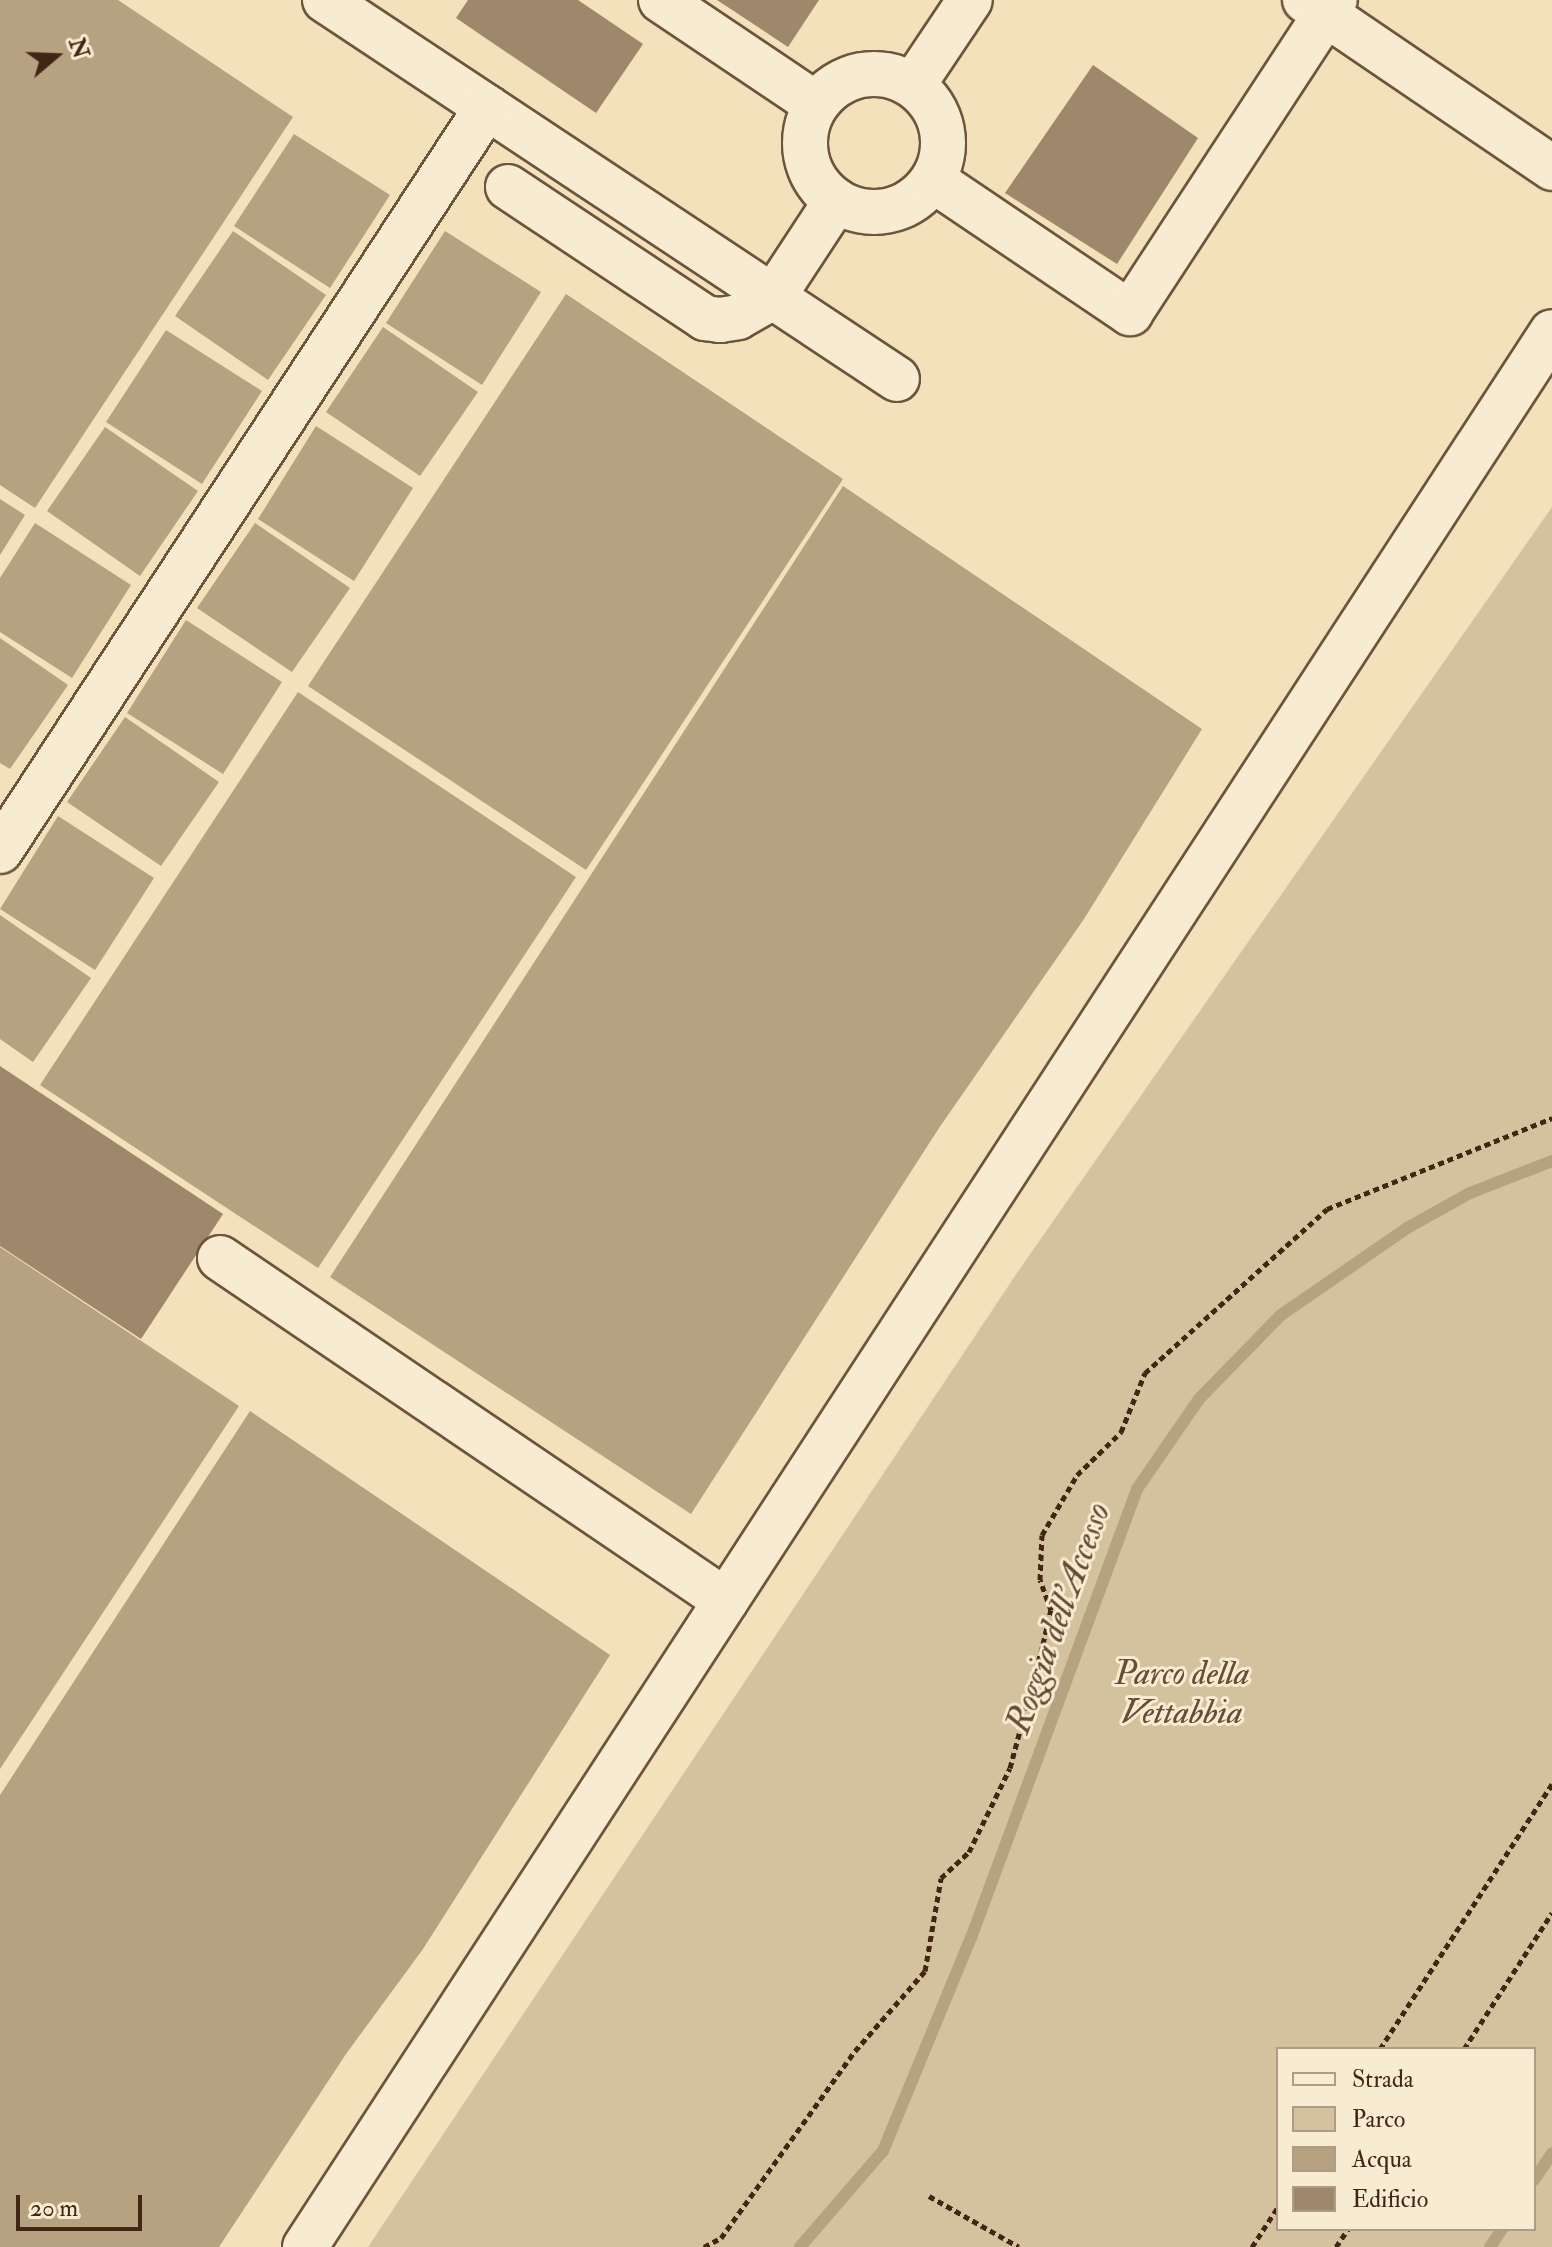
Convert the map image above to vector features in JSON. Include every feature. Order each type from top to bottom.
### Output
[{"type":"lane","points":[[325,0],[476,124],[773,297],[897,379]]},
{"type":"lane","points":[[661,0],[816,104]]},
{"type":"lane","points":[[913,85],[970,0]]},
{"type":"lane","points":[[933,180],[1130,313],[1322,5],[1552,168]]},
{"type":"lane","points":[[871,73],[913,85],[939,118],[941,160],[933,180],[918,196],[889,210],[856,210],[836,201],[809,167],[804,146],[816,104],[850,77],[871,73]]},
{"type":"lane","points":[[0,851],[476,124]]},
{"type":"lane","points":[[508,187],[705,318],[738,317],[773,297],[836,201]]},
{"type":"lane","points":[[305,2247],[1552,332]]},
{"type":"lane","points":[[220,1258],[726,1601]]},
{"type":"path","points":[[704,2247],[721,2238],[855,2051],[925,1971],[941,1878],[969,1852],[1010,1768],[1051,1610],[1040,1580],[1042,1535],[1077,1475],[1121,1432],[1145,1373],[1327,1209],[1552,1118]]},
{"type":"path","points":[[1381,2047],[1552,1784]]},
{"type":"path","points":[[1465,2047],[1552,1913]]},
{"type":"path","points":[[929,2196],[1019,2247]]},
{"type":"path","points":[[1252,2247],[1276,2210]]},
{"type":"green space","name":"Parco della Vettabbia","points":[[1552,507],[1552,2247],[368,2247],[1019,1270]]},
{"type":"water","points":[[0,0],[118,0],[293,117],[35,508],[0,485]]},
{"type":"water","points":[[294,134],[390,195],[330,288],[234,226]]},
{"type":"water","points":[[233,231],[326,295],[268,380],[175,316]]},
{"type":"water","points":[[445,231],[541,292],[482,385],[386,323]]},
{"type":"water","points":[[566,294],[843,479],[586,870],[308,686]]},
{"type":"water","points":[[383,327],[478,392],[420,476],[326,412]]},
{"type":"water","points":[[166,330],[262,391],[202,484],[106,422]]},
{"type":"water","points":[[316,426],[413,488],[354,581],[258,519]]},
{"type":"water","points":[[105,427],[198,491],[140,576],[47,511]]},
{"type":"water","points":[[843,486],[1202,729],[1084,919],[939,1128],[691,1514],[330,1277]]},
{"type":"water","points":[[0,499],[25,515],[0,555]]},
{"type":"water","points":[[35,523],[131,585],[72,678],[0,632],[0,578]]},
{"type":"water","points":[[255,523],[350,588],[292,672],[197,608]]},
{"type":"water","points":[[186,620],[282,682],[223,774],[127,713]]},
{"type":"water","points":[[0,638],[68,685],[10,769],[0,763]]},
{"type":"water","points":[[298,692],[576,877],[318,1268],[40,1085]]},
{"type":"water","points":[[125,717],[219,782],[161,866],[67,802]]},
{"type":"water","points":[[58,816],[154,878],[95,970],[0,909]]},
{"type":"water","points":[[0,915],[91,978],[33,1062],[0,1039]]},
{"type":"water","points":[[0,1247],[239,1406],[0,1769]]},
{"type":"water","points":[[250,1411],[610,1655],[423,1949],[346,2054],[219,2247],[0,2247],[0,1795]]},
{"type":"building","points":[[468,0],[578,0],[643,44],[596,113],[456,18]]},
{"type":"building","points":[[717,0],[819,0],[788,47]]},
{"type":"building","points":[[1093,65],[1198,138],[1117,264],[1005,193]]},
{"type":"building","points":[[0,1066],[223,1214],[141,1339],[0,1246]]},
{"type":"waterway","name":"Roggia dell'Accesso","points":[[800,2247],[883,2151],[971,1938],[1137,1489],[1199,1399],[1281,1315],[1407,1228],[1470,1193],[1552,1161]]},
{"type":"waterway","points":[[1536,2177],[1552,2153]]},
{"type":"waterway","points":[[1490,2247],[1501,2231]]}]
